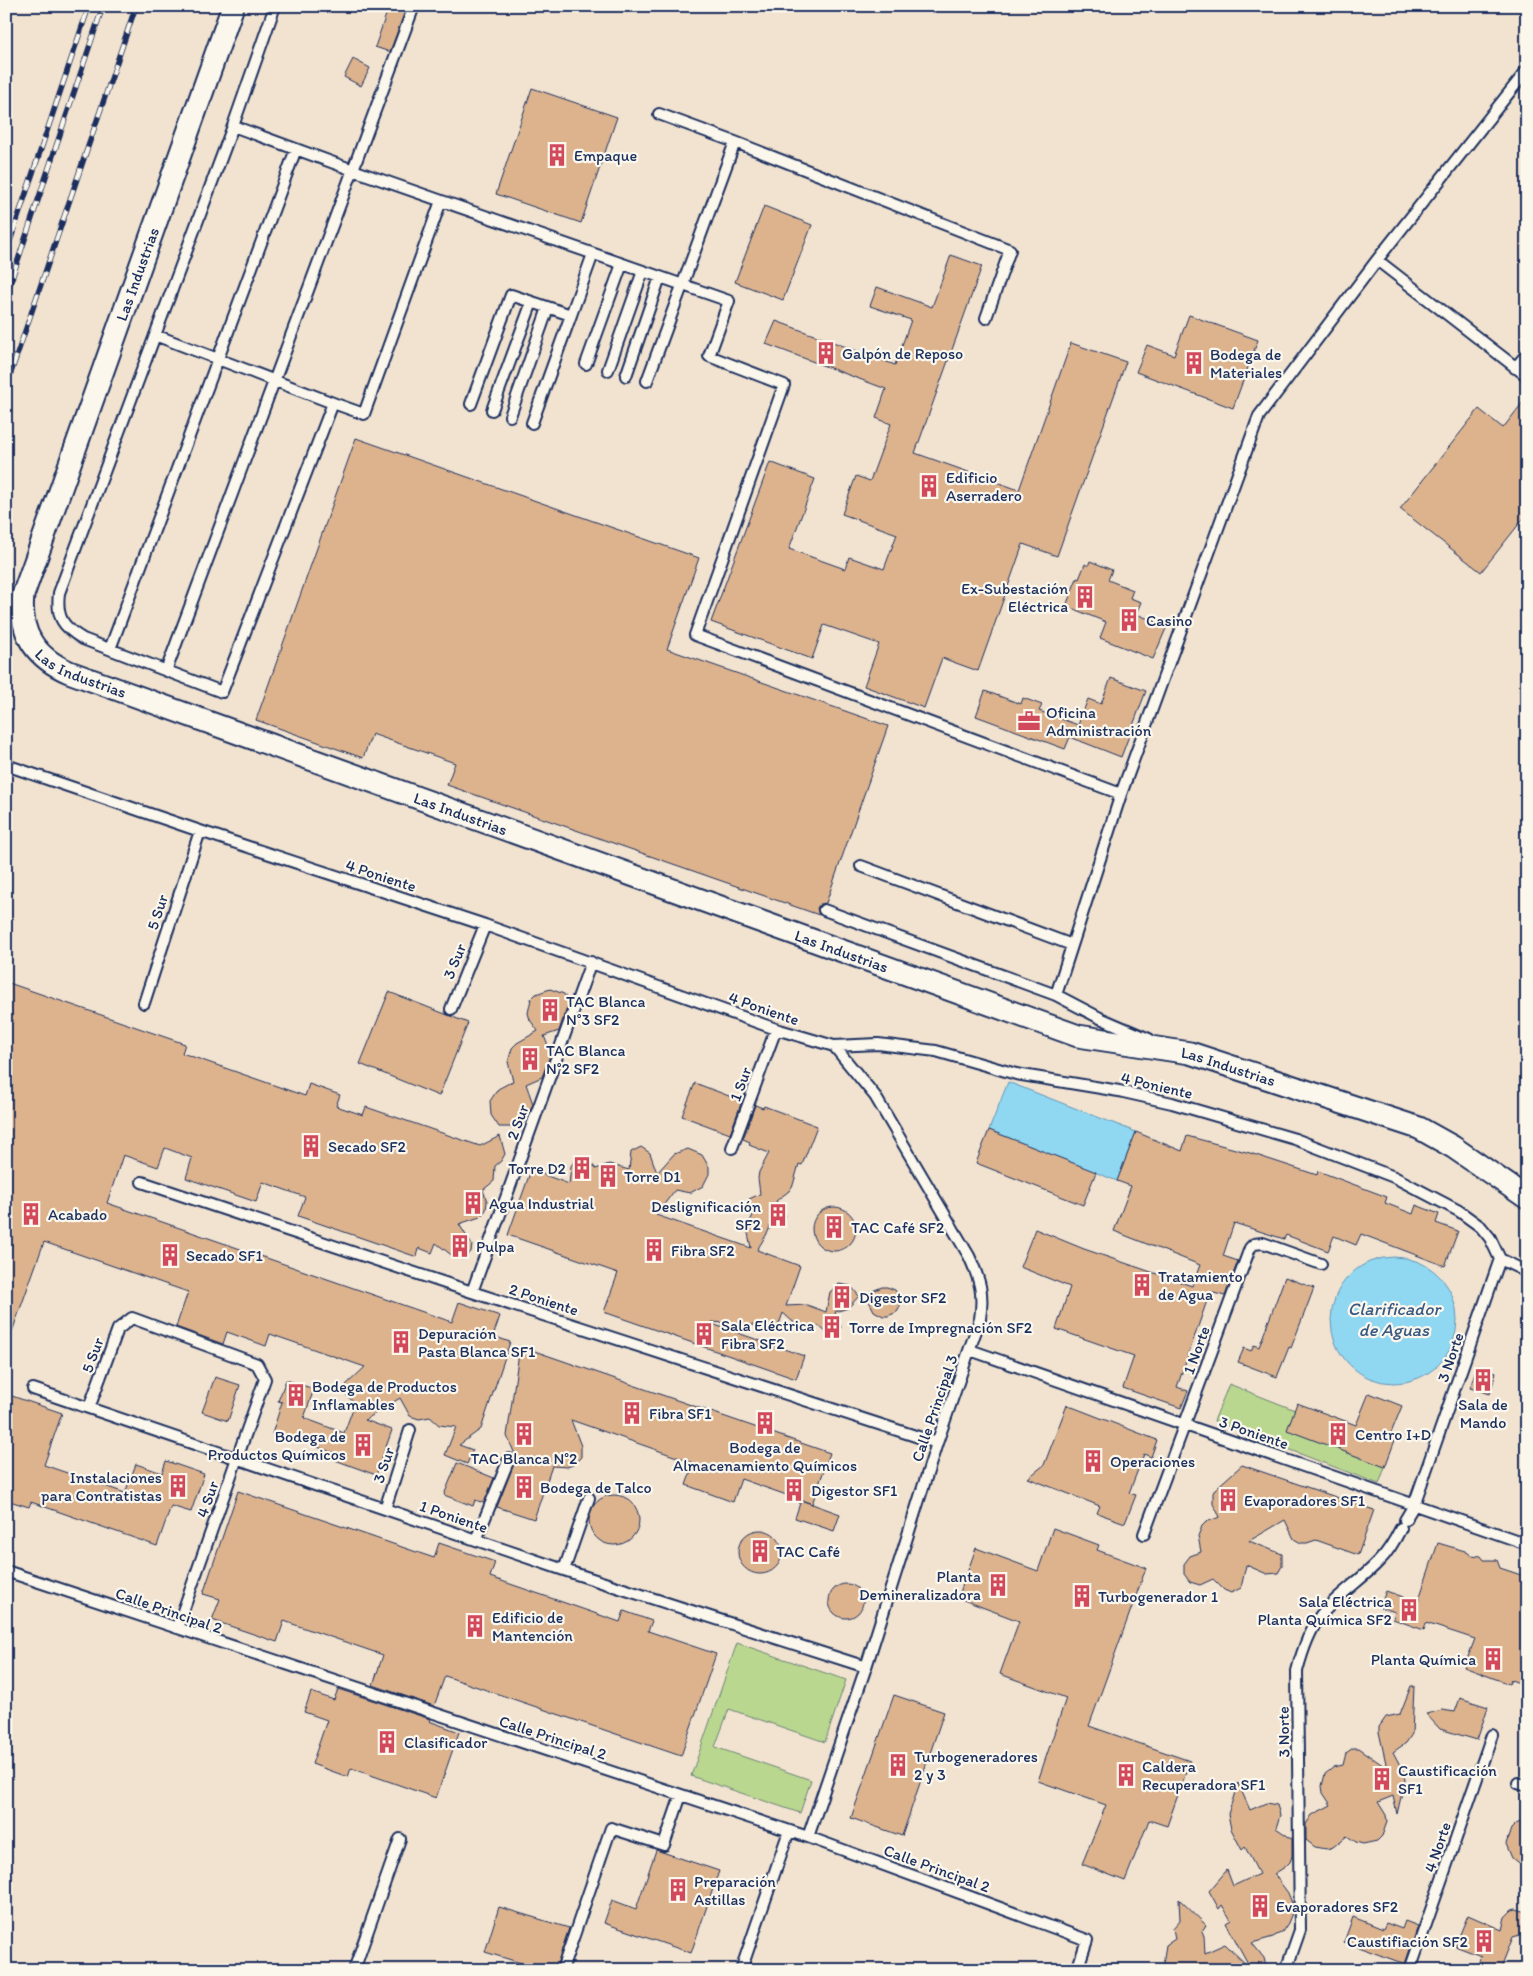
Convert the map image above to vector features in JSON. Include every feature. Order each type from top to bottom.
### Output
[{"type":"street","name":"Las Industrias","points":[[233,6],[26,583],[23,595],[22,619],[30,641],[46,660],[69,672],[1078,1036],[1190,1053],[1419,1128],[1453,1147],[1527,1198]]},
{"type":"lane","points":[[275,6],[233,126],[58,594],[57,606],[59,616],[64,625],[83,639],[222,692],[333,403]]},
{"type":"lane","points":[[166,671],[414,6]]},
{"type":"lane","points":[[1056,995],[1122,794],[1259,416],[1377,260],[1527,70]]},
{"type":"lane","points":[[659,114],[1010,250],[986,318]]},
{"type":"lane","points":[[233,126],[353,170],[729,301],[709,356],[784,386],[695,635],[1122,794]]},
{"type":"lane","points":[[647,381],[735,142]]},
{"type":"lane","points":[[110,650],[296,149]]},
{"type":"lane","points":[[155,335],[364,414],[441,201]]},
{"type":"lane","points":[[532,423],[593,254]]},
{"type":"lane","points":[[1377,260],[1527,376]]},
{"type":"lane","points":[[586,364],[622,264]]},
{"type":"lane","points":[[608,370],[643,271]]},
{"type":"lane","points":[[626,376],[660,277]]},
{"type":"lane","points":[[471,404],[511,295],[572,316]]},
{"type":"lane","points":[[492,410],[532,302]]},
{"type":"lane","points":[[510,416],[548,308]]},
{"type":"lane","points":[[1515,368],[1527,354]]},
{"type":"lane","name":"4 Poniente","points":[[6,764],[200,831],[485,925],[776,1029],[834,1046],[878,1044],[936,1051],[1016,1074],[1145,1096],[1263,1129],[1370,1166],[1427,1193],[1471,1218],[1481,1227],[1490,1238],[1500,1259]]},
{"type":"lane","name":"5 Sur","points":[[144,1002],[200,831]]},
{"type":"lane","points":[[861,866],[1072,945]]},
{"type":"lane","points":[[824,910],[1056,995],[1130,1031],[1190,1053]]},
{"type":"lane","name":"3 Sur","points":[[451,1009],[485,925]]},
{"type":"lane","name":"2 Sur","points":[[472,1292],[591,962]]},
{"type":"lane","name":"1 Sur","points":[[732,1148],[776,1029]]},
{"type":"lane","name":"Calle Principal 3","points":[[808,1837],[866,1667],[937,1443],[970,1350],[980,1319],[983,1300],[979,1278],[964,1248],[875,1096],[834,1046]]},
{"type":"lane","name":"2 Poniente","points":[[142,1182],[472,1292],[937,1443]]},
{"type":"lane","name":"1 Norte","points":[[1144,1534],[1250,1248],[1254,1244],[1263,1243],[1321,1264]]},
{"type":"lane","points":[[1500,1259],[1527,1272]]},
{"type":"lane","name":"3 Norte","points":[[1286,1970],[1300,1930],[1298,1671],[1301,1658],[1314,1626],[1322,1614],[1379,1562],[1389,1550],[1414,1504],[1500,1259]]},
{"type":"lane","name":"5 Sur","points":[[89,1408],[118,1329],[132,1318],[257,1364],[265,1379]]},
{"type":"lane","name":"3 Poniente","points":[[970,1350],[1527,1544]]},
{"type":"lane","name":"4 Sur","points":[[177,1628],[265,1379]]},
{"type":"lane","name":"1 Poniente","points":[[33,1389],[564,1570],[866,1667]]},
{"type":"lane","name":"3 Sur","points":[[385,1509],[410,1430]]},
{"type":"lane","points":[[476,1540],[508,1459]]},
{"type":"lane","points":[[564,1570],[589,1498]]},
{"type":"lane","name":"Calle Principal 2","points":[[6,1571],[808,1837],[1087,1940],[1078,1969]]},
{"type":"lane","name":"4 Norte","points":[[1410,1970],[1492,1735]]},
{"type":"lane","points":[[562,1970],[611,1828],[664,1845],[681,1795]]},
{"type":"lane","points":[[741,1970],[790,1831]]},
{"type":"lane","points":[[354,1970],[400,1839]]},
{"type":"green space","points":[[1229,1384],[1295,1410],[1331,1446],[1385,1467],[1379,1484],[1214,1421]]},
{"type":"green space","points":[[737,1643],[846,1680],[825,1742],[729,1709],[715,1747],[811,1780],[800,1813],[691,1776]]},
{"type":"water","points":[[1008,1082],[1136,1132],[1117,1181],[989,1130]]},
{"type":"water","name":"Clarificador de Aguas","points":[[1394,1257],[1418,1262],[1439,1275],[1452,1296],[1457,1320],[1452,1344],[1439,1365],[1418,1378],[1394,1383],[1370,1378],[1349,1365],[1336,1344],[1331,1320],[1336,1296],[1349,1275],[1370,1262]]},
{"type":"building","points":[[389,6],[407,6],[390,52],[375,47]]},
{"type":"building","points":[[353,59],[370,68],[361,86],[344,77]]},
{"type":"building","name":"Empaque","points":[[532,88],[617,117],[581,223],[496,194]]},
{"type":"building","points":[[764,206],[812,225],[783,300],[735,282]]},
{"type":"building","name":"Edificio Aserradero","points":[[951,255],[982,266],[915,453],[1019,490],[1071,343],[1126,362],[1057,556],[1023,544],[978,671],[942,658],[924,708],[864,686],[879,644],[824,625],[812,659],[711,622],[770,462],[815,479],[789,549],[845,569],[849,557],[884,569],[897,534],[842,514],[856,476],[870,481],[891,424],[876,418],[886,389],[766,344],[776,321],[895,365],[911,320],[870,306],[877,287],[932,307]]},
{"type":"building","name":"Bodega de Materiales","points":[[1189,315],[1258,340],[1233,408],[1136,372],[1147,345],[1174,355]]},
{"type":"building","points":[[1527,397],[1527,514],[1481,572],[1400,509],[1479,409],[1503,428]]},
{"type":"building","points":[[356,438],[699,558],[667,649],[888,726],[826,903],[820,904],[817,908],[819,915],[447,785],[455,763],[372,734],[363,758],[256,720]]},
{"type":"building","points":[[1090,561],[1112,570],[1108,580],[1133,590],[1130,598],[1141,602],[1136,614],[1167,626],[1153,659],[1100,638],[1106,622],[1066,606],[1077,578],[1079,579],[1085,564],[1088,566]]},
{"type":"building","points":[[1111,678],[1146,691],[1121,757],[1070,737],[1065,749],[976,716],[985,691],[1021,704],[1023,698],[1042,705],[1039,711],[1078,725],[1088,699],[1101,704]]},
{"type":"building","points":[[6,982],[185,1044],[182,1053],[305,1096],[309,1084],[340,1095],[336,1106],[363,1115],[366,1107],[480,1146],[500,1136],[505,1154],[495,1166],[494,1181],[483,1190],[487,1201],[486,1210],[480,1217],[459,1224],[472,1245],[471,1252],[462,1259],[454,1257],[436,1243],[432,1253],[419,1248],[417,1257],[298,1216],[305,1197],[263,1182],[256,1202],[186,1178],[192,1158],[165,1148],[158,1167],[123,1155],[107,1203],[452,1322],[459,1302],[500,1316],[493,1336],[510,1342],[481,1429],[459,1445],[473,1450],[467,1464],[445,1455],[456,1427],[439,1425],[430,1417],[419,1419],[410,1416],[400,1398],[365,1420],[392,1430],[376,1475],[335,1460],[337,1454],[301,1441],[300,1443],[272,1434],[282,1402],[278,1401],[286,1380],[314,1389],[304,1418],[344,1433],[355,1403],[347,1396],[346,1385],[365,1367],[270,1334],[266,1346],[227,1332],[223,1344],[176,1327],[188,1292],[44,1242],[8,1343],[6,1343]]},
{"type":"building","points":[[550,989],[564,994],[569,1002],[559,1031],[544,1036],[551,1053],[542,1077],[526,1084],[533,1104],[526,1121],[514,1127],[499,1127],[491,1115],[490,1101],[498,1089],[513,1081],[508,1062],[512,1048],[538,1031],[530,1020],[528,1013],[531,999],[536,994]]},
{"type":"building","points":[[389,992],[468,1023],[439,1096],[360,1064]]},
{"type":"building","points":[[695,1083],[742,1101],[730,1134],[682,1116]]},
{"type":"building","points":[[755,1105],[763,1108],[764,1106],[817,1126],[802,1165],[799,1164],[793,1185],[789,1191],[776,1201],[786,1216],[781,1221],[771,1224],[757,1250],[800,1266],[786,1306],[807,1305],[826,1312],[830,1292],[839,1284],[851,1286],[859,1296],[848,1308],[835,1312],[841,1327],[839,1333],[834,1335],[828,1334],[818,1325],[806,1329],[800,1328],[783,1313],[778,1327],[712,1322],[712,1324],[804,1356],[796,1379],[604,1312],[618,1273],[508,1235],[531,1170],[569,1184],[571,1166],[577,1157],[587,1158],[596,1169],[609,1164],[629,1170],[631,1152],[641,1147],[650,1153],[657,1173],[674,1154],[688,1149],[702,1155],[709,1167],[709,1174],[703,1186],[690,1193],[675,1190],[656,1215],[751,1248],[747,1228],[753,1215],[748,1206],[749,1199],[760,1194],[759,1172],[769,1153],[749,1145],[750,1142],[743,1139]]},
{"type":"building","points":[[989,1130],[1096,1172],[1083,1205],[976,1163]]},
{"type":"building","points":[[1136,1132],[1182,1151],[1187,1136],[1250,1153],[1317,1175],[1318,1171],[1387,1197],[1385,1203],[1413,1214],[1416,1205],[1439,1214],[1436,1223],[1458,1231],[1445,1266],[1361,1234],[1356,1245],[1334,1236],[1328,1251],[1286,1235],[1284,1239],[1234,1223],[1223,1256],[1238,1261],[1225,1296],[1210,1292],[1177,1387],[1188,1391],[1181,1408],[1123,1388],[1134,1356],[1056,1329],[1070,1287],[1020,1267],[1035,1229],[1084,1249],[1192,1286],[1200,1265],[1114,1231],[1131,1186],[1117,1181]]},
{"type":"building","name":"TAC Café SF2","points":[[834,1207],[846,1211],[852,1217],[856,1229],[852,1241],[846,1247],[834,1251],[822,1247],[816,1241],[812,1229],[816,1217],[822,1211]]},
{"type":"building","points":[[1285,1277],[1314,1288],[1291,1348],[1289,1347],[1277,1377],[1238,1362],[1244,1348],[1251,1351],[1254,1345],[1259,1347]]},
{"type":"building","points":[[882,1287],[895,1290],[900,1298],[900,1307],[897,1312],[888,1316],[883,1316],[874,1311],[868,1299],[872,1295],[870,1292]]},
{"type":"building","points":[[520,1346],[830,1453],[812,1504],[741,1479],[733,1502],[686,1485],[694,1463],[571,1420],[581,1446],[581,1457],[573,1465],[567,1467],[552,1466],[534,1519],[497,1507],[515,1461],[514,1452],[507,1436]]},
{"type":"building","name":"Sala de Mando","points":[[1477,1366],[1496,1372],[1490,1394],[1470,1388]]},
{"type":"building","points":[[215,1377],[240,1385],[228,1421],[202,1412]]},
{"type":"building","name":"Centro I+D","points":[[1369,1393],[1402,1406],[1389,1438],[1395,1440],[1385,1467],[1287,1430],[1297,1403],[1356,1425]]},
{"type":"building","points":[[6,1394],[62,1413],[44,1465],[125,1493],[136,1464],[162,1473],[166,1461],[204,1474],[191,1512],[171,1506],[157,1546],[31,1502],[29,1507],[6,1500]]},
{"type":"building","name":"Operaciones","points":[[1067,1405],[1157,1440],[1151,1457],[1144,1454],[1129,1493],[1136,1495],[1125,1523],[1097,1513],[1100,1506],[1028,1478],[1044,1465]]},
{"type":"building","points":[[457,1463],[494,1478],[484,1503],[475,1500],[473,1506],[444,1495]]},
{"type":"building","points":[[1242,1465],[1374,1510],[1358,1555],[1316,1540],[1301,1543],[1294,1539],[1285,1520],[1249,1541],[1282,1554],[1282,1566],[1278,1573],[1267,1574],[1246,1565],[1241,1588],[1231,1593],[1224,1590],[1213,1579],[1200,1585],[1190,1582],[1184,1574],[1184,1564],[1190,1556],[1201,1552],[1198,1536],[1202,1526],[1206,1522],[1220,1517],[1213,1504],[1213,1493]]},
{"type":"building","name":"Edificio de Mantención","points":[[238,1491],[434,1558],[439,1543],[495,1562],[490,1577],[620,1622],[624,1611],[652,1621],[648,1631],[716,1654],[681,1756],[445,1676],[434,1706],[373,1685],[383,1655],[284,1621],[277,1642],[212,1620],[220,1599],[203,1594]]},
{"type":"building","points":[[609,1495],[619,1495],[632,1502],[639,1515],[639,1525],[632,1538],[619,1545],[609,1545],[600,1541],[593,1534],[589,1525],[589,1515],[593,1506],[600,1499]]},
{"type":"building","points":[[801,1500],[840,1514],[834,1531],[795,1518]]},
{"type":"building","points":[[1053,1528],[1099,1545],[1097,1550],[1146,1568],[1089,1726],[1190,1761],[1167,1826],[1149,1820],[1125,1881],[1082,1864],[1106,1805],[1038,1781],[1066,1698],[1000,1674],[1019,1621],[958,1598],[976,1548],[1038,1571]]},
{"type":"building","name":"TAC Café","points":[[760,1530],[772,1534],[778,1540],[782,1552],[778,1564],[772,1570],[760,1574],[748,1570],[742,1564],[738,1552],[742,1540],[748,1534]]},
{"type":"building","points":[[1438,1543],[1465,1551],[1471,1555],[1481,1556],[1484,1560],[1497,1560],[1500,1568],[1527,1577],[1527,1686],[1511,1680],[1509,1684],[1464,1667],[1475,1639],[1426,1623],[1424,1630],[1393,1619],[1395,1612],[1380,1607],[1386,1591],[1418,1602]]},
{"type":"building","points":[[846,1584],[858,1589],[863,1601],[858,1613],[846,1618],[834,1613],[829,1601],[834,1589]]},
{"type":"building","points":[[1411,1686],[1414,1686],[1412,1734],[1406,1743],[1393,1752],[1403,1771],[1405,1780],[1397,1814],[1393,1796],[1378,1802],[1386,1815],[1387,1822],[1382,1836],[1377,1841],[1363,1844],[1347,1836],[1333,1847],[1327,1849],[1315,1847],[1306,1840],[1306,1824],[1312,1815],[1331,1805],[1323,1793],[1322,1786],[1325,1774],[1334,1767],[1343,1765],[1346,1753],[1353,1748],[1358,1748],[1387,1768],[1379,1727],[1386,1717],[1400,1714]]},
{"type":"building","name":"Clasificador","points":[[338,1689],[430,1719],[429,1721],[459,1732],[436,1798],[351,1768],[348,1777],[312,1764],[327,1720],[304,1712],[311,1692],[334,1700]]},
{"type":"building","name":"Turbogeneradores 2 y 3","points":[[894,1695],[944,1712],[902,1836],[851,1818]]},
{"type":"building","name":"Caustificación SF1","points":[[1460,1698],[1488,1707],[1477,1740],[1440,1729],[1426,1714],[1442,1710],[1455,1712]]},
{"type":"building","points":[[1238,1783],[1250,1810],[1266,1803],[1277,1805],[1280,1815],[1276,1828],[1292,1839],[1290,1862],[1274,1874],[1288,1893],[1292,1903],[1292,1913],[1288,1923],[1282,1932],[1273,1937],[1252,1943],[1264,1958],[1267,1970],[1162,1970],[1166,1945],[1175,1939],[1173,1928],[1180,1920],[1179,1899],[1206,1925],[1202,1931],[1205,1953],[1225,1944],[1251,1969],[1226,1923],[1231,1920],[1222,1905],[1219,1909],[1209,1891],[1227,1870],[1233,1886],[1259,1874],[1245,1847],[1242,1850],[1231,1829],[1228,1814]]},
{"type":"building","points":[[1527,1819],[1527,1870],[1512,1858],[1506,1844],[1511,1829],[1516,1824]]},
{"type":"building","name":"Preparación Astillas","points":[[656,1850],[719,1871],[691,1953],[604,1923],[612,1900],[636,1909]]},
{"type":"building","points":[[499,1907],[569,1928],[555,1970],[544,1970],[485,1952]]},
{"type":"building","name":"Caustifiación SF2","points":[[1516,1909],[1527,1912],[1527,1933],[1513,1937],[1500,1970],[1476,1970],[1481,1956],[1455,1946],[1468,1915],[1502,1930],[1505,1917],[1512,1910]]},
{"type":"building","points":[[1353,1917],[1383,1929],[1386,1923],[1402,1929],[1405,1921],[1418,1926],[1405,1964],[1344,1942]]},
{"type":"railway","points":[[6,253],[89,6]]},
{"type":"railway","points":[[6,296],[103,6]]},
{"type":"railway","points":[[6,387],[136,6]]},
{"type":"place","name":"Empaque","points":[[557,155]]},
{"type":"place","name":"Galpón de Reposo","points":[[826,353]]},
{"type":"place","name":"Bodega de Materiales","points":[[1194,363]]},
{"type":"place","name":"Edificio Aserradero","points":[[929,486]]},
{"type":"place","name":"Ex-Subestación Eléctrica","points":[[1085,597]]},
{"type":"place","name":"Casino","points":[[1129,620]]},
{"type":"place","name":"Oficina Administración","points":[[1029,721]]},
{"type":"place","name":"TAC Blanca N°3 SF2","points":[[550,1010]]},
{"type":"place","name":"TAC Blanca N°2 SF2","points":[[530,1059]]},
{"type":"place","name":"Secado SF2","points":[[311,1146]]},
{"type":"place","name":"Torre D2","points":[[582,1168]]},
{"type":"place","name":"Torre D1","points":[[608,1176]]},
{"type":"place","name":"Agua Industrial","points":[[473,1203]]},
{"type":"place","name":"Acabado","points":[[31,1214]]},
{"type":"place","name":"Deslignificación SF2","points":[[778,1215]]},
{"type":"place","name":"TAC Café SF2","points":[[834,1227]]},
{"type":"place","name":"Pulpa","points":[[460,1246]]},
{"type":"place","name":"Fibra SF2","points":[[654,1250]]},
{"type":"place","name":"Secado SF1","points":[[170,1255]]},
{"type":"place","name":"Tratamiento de Agua","points":[[1142,1285]]},
{"type":"place","name":"Digestor SF2","points":[[842,1297]]},
{"type":"place","name":"Torre de Impregnación SF2","points":[[832,1327]]},
{"type":"place","name":"Sala Eléctrica Fibra SF2","points":[[704,1334]]},
{"type":"place","name":"Depuración Pasta Blanca SF1","points":[[401,1342]]},
{"type":"place","name":"Sala de Mando","points":[[1483,1380]]},
{"type":"place","name":"Bodega de Productos Inflamables","points":[[296,1395]]},
{"type":"place","name":"Fibra SF1","points":[[632,1413]]},
{"type":"place","name":"Bodega de Almacenamiento Químicos","points":[[765,1423]]},
{"type":"place","name":"TAC Blanca N°2","points":[[524,1434]]},
{"type":"place","name":"Centro I+D","points":[[1338,1434]]},
{"type":"place","name":"Bodega de Productos Químicos","points":[[363,1445]]},
{"type":"place","name":"Operaciones","points":[[1093,1461]]},
{"type":"place","name":"Instalaciones para Contratistas","points":[[178,1486]]},
{"type":"place","name":"Bodega de Talco","points":[[524,1487]]},
{"type":"place","name":"Digestor SF1","points":[[794,1490]]},
{"type":"place","name":"Evaporadores SF1","points":[[1228,1500]]},
{"type":"place","name":"TAC Café","points":[[760,1551]]},
{"type":"place","name":"Planta Demineralizadora","points":[[998,1585]]},
{"type":"place","name":"Turbogenerador 1","points":[[1082,1596]]},
{"type":"place","name":"Sala Eléctrica Planta Química SF2","points":[[1409,1610]]},
{"type":"place","name":"Edificio de Mantención","points":[[475,1626]]},
{"type":"place","name":"Planta Química","points":[[1493,1659]]},
{"type":"place","name":"Clasificador","points":[[387,1742]]},
{"type":"place","name":"Turbogeneradores 2 y 3","points":[[898,1765]]},
{"type":"place","name":"Caldera Recuperadora SF1","points":[[1126,1775]]},
{"type":"place","name":"Caustificación SF1","points":[[1382,1779]]},
{"type":"place","name":"Preparación Astillas","points":[[678,1890]]},
{"type":"place","name":"Evaporadores SF2","points":[[1260,1906]]},
{"type":"place","name":"Caustifiación SF2","points":[[1484,1941]]}]
